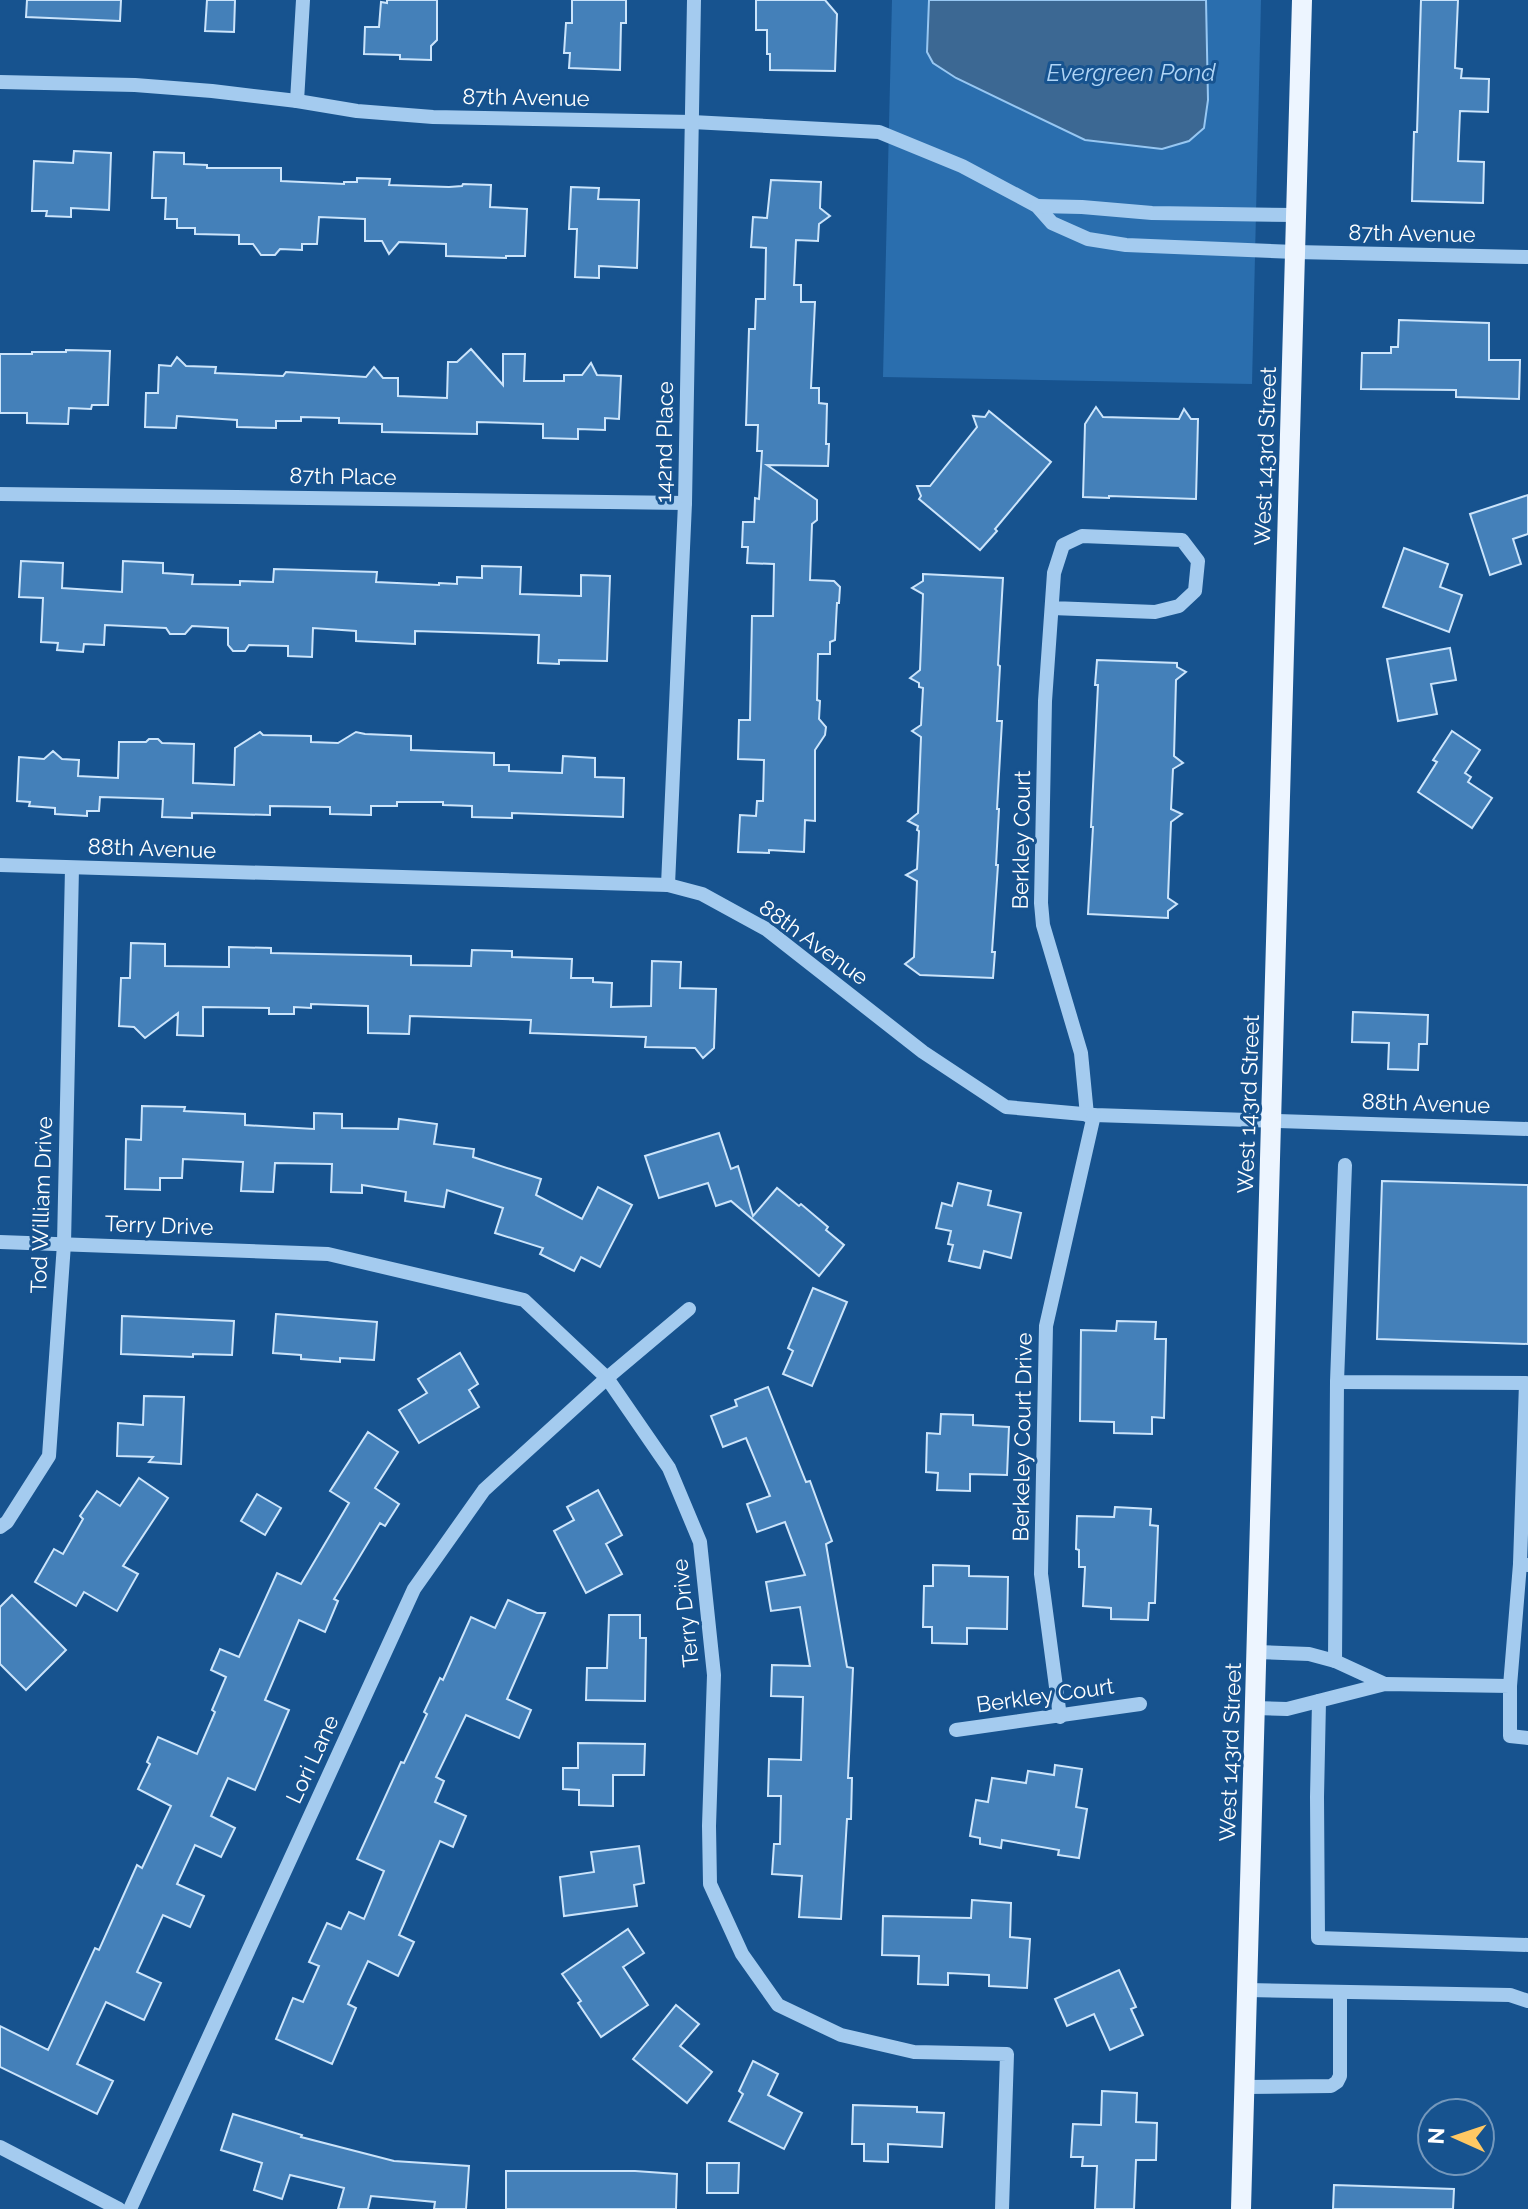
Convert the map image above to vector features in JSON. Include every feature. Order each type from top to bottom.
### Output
[{"type":"main road","name":"West 143rd Street","points":[[1241,2209],[1302,0]]},
{"type":"street","points":[[297,101],[303,0]]},
{"type":"street","name":"142nd Place","points":[[668,885],[685,503],[694,0]]},
{"type":"street","name":"87th Avenue","points":[[0,82],[135,85],[212,91],[357,111],[433,117],[692,122],[879,132],[962,166],[1037,206],[1052,223],[1088,239],[1126,245],[1295,252],[1528,257]]},
{"type":"street","points":[[1037,206],[1152,213],[1296,215]]},
{"type":"street","name":"87th Place","points":[[0,494],[685,503]]},
{"type":"street","name":"Berkley Court","points":[[1052,608],[1155,612],[1179,606],[1195,591],[1198,561],[1182,540],[1082,536],[1063,545],[1054,573],[1045,701],[1041,903],[1043,925],[1081,1053],[1090,1115]]},
{"type":"street","name":"88th Avenue","points":[[0,865],[668,885],[702,894],[766,929],[923,1052],[1006,1107],[1090,1115],[1528,1129]]},
{"type":"street","name":"Tod William Drive","points":[[0,1527],[7,1522],[49,1456],[64,1244],[72,868]]},
{"type":"street","name":"Berkeley Court Drive","points":[[1060,1717],[1041,1574],[1046,1326],[1090,1115]]},
{"type":"street","points":[[1335,1661],[1337,1382],[1345,1165]]},
{"type":"street","name":"Terry Drive","points":[[0,1242],[328,1254],[524,1300],[607,1378],[669,1468],[700,1542],[714,1675],[710,1884],[742,1954],[778,2005],[841,2035],[914,2052],[1007,2054],[1002,2209]]},
{"type":"street","name":"Lori Lane","points":[[130,2209],[414,1589],[484,1490],[607,1378],[689,1309]]},
{"type":"street","points":[[1337,1382],[1526,1383],[1524,1565],[1510,1686],[1510,1736],[1528,1738]]},
{"type":"street","points":[[1256,1652],[1309,1654],[1335,1661],[1385,1684]]},
{"type":"street","points":[[1255,1708],[1287,1709],[1385,1684],[1510,1686]]},
{"type":"street","points":[[1319,1701],[1318,1938],[1528,1945]]},
{"type":"street","name":"Berkley Court","points":[[956,1730],[1140,1704]]},
{"type":"street","points":[[1247,1990],[1510,1995],[1528,2001]]},
{"type":"street","points":[[1245,2087],[1331,2086],[1337,2082],[1340,2076],[1340,1992]]},
{"type":"street","points":[[0,2147],[119,2209]]},
{"type":"shaded area","points":[[892,0],[1261,0],[1252,384],[883,377]]},
{"type":"water","name":"Evergreen Pond","points":[[929,0],[1206,0],[1208,100],[1204,128],[1189,141],[1162,149],[1085,140],[956,78],[933,63],[927,52]]},
{"type":"building","points":[[27,0],[121,0],[120,21],[26,17]]},
{"type":"building","points":[[207,0],[235,0],[234,32],[205,31]]},
{"type":"building","points":[[387,0],[437,0],[437,40],[431,46],[431,60],[364,54],[365,27],[379,27],[381,2],[387,3]]},
{"type":"building","points":[[572,0],[626,0],[626,23],[621,23],[620,70],[569,68],[570,53],[564,53],[566,23],[572,23]]},
{"type":"building","points":[[756,0],[825,0],[837,14],[835,71],[770,70],[767,30],[756,30]]},
{"type":"building","points":[[1421,0],[1458,0],[1455,68],[1462,69],[1461,78],[1489,79],[1488,112],[1460,111],[1458,161],[1484,162],[1483,203],[1412,201]]},
{"type":"building","points":[[74,151],[111,153],[109,210],[71,208],[71,217],[46,216],[47,211],[32,211],[34,161],[73,163]]},
{"type":"building","points":[[154,152],[184,153],[184,164],[207,165],[207,168],[281,168],[281,181],[344,184],[357,182],[357,178],[390,179],[389,185],[491,185],[490,207],[527,209],[525,256],[446,256],[446,244],[399,242],[389,254],[382,241],[365,241],[365,219],[319,217],[317,244],[302,244],[302,250],[280,249],[275,255],[261,255],[253,244],[239,244],[239,235],[195,234],[195,228],[177,228],[177,219],[165,219],[166,198],[152,198]]},
{"type":"building","points":[[771,180],[821,182],[820,208],[830,216],[819,224],[818,241],[796,240],[794,285],[801,285],[801,302],[815,302],[811,388],[819,388],[819,403],[827,404],[828,466],[767,465],[817,500],[817,520],[812,524],[810,580],[834,581],[840,587],[835,640],[830,642],[830,654],[818,654],[819,719],[826,727],[825,735],[815,750],[815,821],[805,820],[804,852],[769,850],[769,853],[738,852],[740,815],[756,816],[757,801],[763,801],[764,760],[738,759],[739,720],[750,720],[752,616],[773,616],[774,564],[747,563],[748,547],[742,547],[743,522],[754,522],[755,498],[759,499],[762,451],[757,451],[758,425],[746,425],[749,329],[755,329],[756,299],[765,299],[766,248],[751,247],[753,217],[767,218]]},
{"type":"building","points":[[571,187],[599,188],[598,199],[639,200],[637,268],[599,266],[599,278],[575,277],[577,229],[569,229]]},
{"type":"building","points":[[1399,320],[1489,323],[1489,360],[1520,360],[1519,399],[1456,397],[1456,390],[1361,389],[1362,353],[1391,353],[1391,347],[1398,347]]},
{"type":"building","points":[[471,349],[503,385],[503,354],[525,354],[524,381],[564,381],[564,375],[582,375],[591,363],[597,375],[621,376],[619,419],[605,418],[605,430],[578,429],[578,439],[543,438],[543,424],[477,422],[477,434],[382,432],[382,424],[339,423],[339,418],[301,417],[301,421],[276,421],[276,428],[237,427],[237,420],[177,416],[176,428],[145,427],[146,393],[158,393],[159,365],[171,366],[177,357],[186,366],[216,367],[215,373],[283,376],[286,372],[366,377],[374,367],[383,378],[398,378],[398,396],[447,398],[448,362],[457,362]]},
{"type":"building","points":[[110,351],[108,405],[92,405],[91,409],[69,408],[68,424],[27,423],[27,413],[0,413],[0,354]]},
{"type":"building","points":[[1096,407],[1103,417],[1179,419],[1184,409],[1191,419],[1198,419],[1196,499],[1083,497],[1085,424]]},
{"type":"building","points":[[989,411],[1051,462],[980,550],[919,499],[921,496],[917,486],[930,486],[977,427],[973,416],[985,417]]},
{"type":"building","points":[[1528,495],[1528,534],[1513,539],[1521,564],[1490,575],[1470,514]]},
{"type":"building","points":[[1404,548],[1448,564],[1440,587],[1462,595],[1449,632],[1383,607]]},
{"type":"building","points":[[21,561],[63,563],[62,588],[122,592],[123,561],[163,563],[163,573],[193,575],[192,584],[240,585],[240,581],[273,582],[274,569],[377,572],[376,582],[439,585],[457,584],[457,577],[482,578],[482,566],[521,567],[520,594],[581,596],[581,575],[610,576],[607,661],[538,663],[539,635],[415,631],[415,644],[356,641],[356,631],[313,628],[312,657],[288,656],[288,646],[249,645],[245,651],[233,651],[228,645],[228,628],[192,626],[185,634],[170,634],[166,628],[105,625],[104,645],[84,644],[83,652],[57,650],[58,643],[41,642],[43,598],[19,597]]},
{"type":"building","points":[[923,574],[1003,578],[998,665],[997,721],[1002,721],[993,978],[920,975],[905,964],[914,957],[917,881],[906,875],[917,869],[919,831],[918,826],[908,821],[918,813],[921,737],[912,731],[921,725],[923,688],[910,678],[920,670],[923,594],[912,588],[923,581]]},
{"type":"building","points":[[1450,648],[1456,680],[1431,684],[1437,714],[1398,721],[1387,659]]},
{"type":"building","points":[[1097,660],[1177,663],[1177,667],[1186,672],[1176,680],[1174,756],[1183,763],[1173,769],[1171,809],[1182,814],[1171,822],[1168,898],[1177,904],[1168,911],[1168,918],[1088,914]]},
{"type":"building","points":[[1452,731],[1480,750],[1465,773],[1471,777],[1468,782],[1492,798],[1472,828],[1418,792],[1437,762],[1433,760]]},
{"type":"building","points":[[260,732],[263,735],[311,736],[311,742],[338,743],[356,732],[411,736],[411,750],[494,753],[494,765],[509,765],[509,771],[562,773],[563,756],[595,758],[595,777],[624,778],[623,817],[512,813],[512,818],[472,817],[472,806],[443,805],[443,802],[397,802],[397,806],[371,806],[371,815],[330,814],[330,807],[270,806],[270,815],[192,813],[192,818],[162,817],[163,799],[100,797],[99,811],[87,811],[87,816],[55,814],[55,808],[29,806],[30,802],[17,801],[19,757],[44,759],[53,751],[62,759],[79,760],[78,776],[118,778],[119,742],[146,742],[149,739],[158,739],[162,743],[194,744],[193,783],[234,785],[235,748]]},
{"type":"building","points":[[131,943],[165,944],[165,966],[229,967],[229,947],[271,948],[271,953],[411,956],[411,965],[471,966],[472,950],[512,951],[512,957],[572,959],[571,978],[593,978],[593,982],[612,983],[611,1007],[651,1006],[652,961],[681,962],[680,988],[716,989],[714,1048],[703,1058],[695,1048],[645,1047],[646,1037],[530,1033],[531,1020],[410,1016],[409,1034],[368,1033],[368,1006],[311,1004],[311,1008],[294,1007],[294,1014],[269,1014],[269,1008],[203,1007],[203,1036],[177,1035],[178,1013],[145,1038],[134,1027],[119,1026],[121,978],[130,978]]},
{"type":"building","points":[[1353,1012],[1428,1015],[1427,1044],[1419,1044],[1418,1070],[1388,1069],[1389,1043],[1352,1042]]},
{"type":"building","points":[[142,1106],[245,1114],[245,1125],[314,1129],[314,1113],[342,1114],[342,1128],[398,1129],[399,1119],[437,1124],[434,1144],[474,1149],[473,1157],[541,1179],[536,1195],[582,1219],[598,1187],[632,1205],[600,1267],[581,1257],[574,1271],[540,1254],[543,1248],[495,1233],[503,1208],[447,1190],[444,1207],[405,1201],[406,1192],[362,1185],[362,1193],[331,1192],[332,1164],[275,1163],[273,1192],[241,1191],[243,1162],[183,1159],[182,1178],[160,1178],[160,1190],[125,1189],[126,1139],[141,1140]]},
{"type":"building","points":[[719,1133],[731,1169],[738,1166],[753,1216],[777,1188],[799,1206],[801,1204],[844,1245],[819,1276],[731,1201],[716,1206],[708,1183],[659,1198],[645,1156]]},
{"type":"building","points":[[1382,1181],[1528,1185],[1528,1344],[1377,1339]]},
{"type":"building","points":[[958,1183],[991,1191],[988,1205],[1021,1213],[1011,1258],[984,1251],[980,1268],[949,1261],[953,1245],[948,1244],[951,1231],[936,1228],[942,1203],[952,1206]]},
{"type":"building","points":[[813,1288],[847,1302],[812,1386],[783,1374],[793,1351],[788,1348]]},
{"type":"building","points":[[276,1314],[377,1322],[374,1360],[340,1358],[340,1362],[273,1353]]},
{"type":"building","points":[[122,1316],[234,1321],[232,1355],[121,1354]]},
{"type":"building","points":[[1117,1321],[1156,1322],[1155,1339],[1166,1339],[1164,1418],[1152,1417],[1152,1434],[1114,1433],[1114,1422],[1080,1421],[1081,1330],[1116,1331]]},
{"type":"building","points":[[460,1353],[478,1384],[469,1390],[479,1407],[419,1443],[399,1410],[427,1393],[418,1379]]},
{"type":"building","points":[[768,1387],[806,1482],[810,1481],[832,1541],[826,1544],[847,1667],[853,1668],[848,1778],[852,1778],[851,1819],[847,1819],[841,1919],[799,1917],[802,1876],[772,1874],[774,1844],[780,1844],[781,1796],[768,1796],[769,1759],[801,1760],[803,1697],[771,1696],[772,1665],[810,1666],[800,1607],[771,1611],[766,1582],[805,1575],[785,1522],[757,1532],[747,1504],[770,1496],[746,1438],[723,1447],[711,1416],[737,1406],[735,1400]]},
{"type":"building","points":[[144,1396],[184,1397],[181,1464],[149,1462],[153,1457],[117,1456],[118,1423],[143,1425]]},
{"type":"building","points":[[941,1414],[973,1415],[973,1425],[1009,1427],[1007,1475],[970,1474],[970,1491],[937,1490],[938,1473],[926,1472],[927,1433],[940,1434]]},
{"type":"building","points":[[368,1432],[398,1452],[375,1488],[399,1504],[385,1526],[380,1523],[334,1599],[338,1601],[325,1632],[299,1620],[265,1700],[289,1710],[255,1790],[228,1778],[211,1816],[235,1828],[221,1857],[195,1845],[177,1884],[204,1896],[190,1927],[163,1915],[137,1972],[161,1983],[144,2020],[106,2002],[77,2064],[113,2081],[97,2114],[0,2067],[0,2026],[48,2050],[95,1948],[99,1950],[137,1865],[142,1868],[171,1806],[138,1789],[158,1737],[197,1754],[226,1677],[211,1670],[220,1649],[239,1657],[277,1573],[301,1584],[349,1503],[330,1491]]},
{"type":"building","points":[[139,1478],[168,1498],[123,1566],[138,1574],[117,1611],[84,1592],[76,1606],[35,1582],[54,1549],[63,1554],[83,1519],[80,1516],[97,1491],[120,1506]]},
{"type":"building","points":[[598,1490],[622,1535],[606,1544],[622,1574],[586,1593],[554,1531],[574,1520],[567,1507]]},
{"type":"building","points":[[257,1494],[281,1508],[265,1535],[241,1521]]},
{"type":"building","points":[[1115,1507],[1151,1509],[1150,1525],[1158,1526],[1155,1603],[1149,1603],[1148,1620],[1111,1619],[1111,1608],[1083,1606],[1085,1567],[1079,1567],[1079,1550],[1076,1549],[1077,1516],[1114,1517]]},
{"type":"building","points":[[933,1565],[969,1566],[969,1576],[1008,1577],[1007,1629],[967,1628],[967,1644],[932,1643],[932,1627],[923,1627],[924,1586],[933,1586]]},
{"type":"building","points":[[12,1595],[66,1650],[26,1690],[0,1664],[0,1607]]},
{"type":"building","points":[[508,1600],[537,1613],[545,1613],[507,1699],[531,1710],[519,1738],[466,1715],[436,1777],[444,1781],[435,1802],[466,1816],[453,1847],[440,1841],[399,1935],[414,1942],[398,1976],[368,1961],[348,2004],[356,2008],[332,2064],[276,2039],[293,1998],[303,2002],[319,1966],[309,1962],[327,1923],[341,1929],[349,1912],[364,1919],[384,1871],[357,1859],[471,1617],[495,1628]]},
{"type":"building","points":[[609,1615],[640,1615],[640,1638],[646,1638],[645,1701],[586,1700],[587,1668],[607,1668]]},
{"type":"building","points":[[578,1743],[645,1744],[644,1775],[613,1775],[613,1806],[579,1805],[579,1790],[563,1789],[563,1768],[578,1768]]},
{"type":"building","points":[[1055,1765],[1082,1769],[1076,1807],[1087,1809],[1079,1858],[1058,1855],[1059,1850],[1002,1840],[1001,1848],[980,1844],[980,1838],[970,1836],[976,1800],[988,1802],[992,1778],[1026,1783],[1028,1771],[1054,1775]]},
{"type":"building","points":[[639,1846],[644,1883],[634,1885],[637,1906],[564,1916],[560,1877],[594,1872],[591,1852]]},
{"type":"building","points":[[972,1900],[1011,1903],[1010,1937],[1030,1939],[1027,1988],[989,1986],[989,1975],[948,1973],[948,1985],[918,1984],[919,1956],[882,1955],[883,1916],[971,1918]]},
{"type":"building","points":[[628,1929],[644,1953],[623,1967],[648,2005],[601,2037],[562,1974]]},
{"type":"building","points":[[1119,1970],[1136,2007],[1131,2009],[1143,2035],[1110,2050],[1094,2014],[1067,2026],[1055,1999]]},
{"type":"building","points":[[676,2005],[699,2024],[680,2046],[712,2072],[687,2103],[633,2059]]},
{"type":"building","points":[[753,2061],[778,2074],[768,2095],[802,2113],[784,2149],[729,2121],[743,2094],[739,2091]]},
{"type":"building","points":[[1102,2091],[1137,2093],[1136,2122],[1157,2123],[1156,2160],[1136,2160],[1134,2209],[1095,2209],[1097,2166],[1082,2166],[1083,2157],[1071,2157],[1073,2124],[1101,2125]]},
{"type":"building","points":[[853,2105],[917,2107],[917,2112],[944,2113],[942,2147],[888,2144],[888,2162],[864,2161],[864,2144],[852,2144]]},
{"type":"building","points":[[233,2114],[301,2137],[394,2161],[469,2166],[466,2209],[434,2209],[435,2202],[371,2196],[368,2209],[338,2209],[344,2188],[290,2175],[282,2199],[254,2190],[262,2163],[221,2150]]},
{"type":"building","points":[[707,2163],[739,2163],[738,2193],[707,2193]]},
{"type":"building","points":[[506,2171],[677,2174],[676,2209],[506,2209]]},
{"type":"building","points":[[1334,2185],[1454,2189],[1453,2209],[1333,2209]]}]
